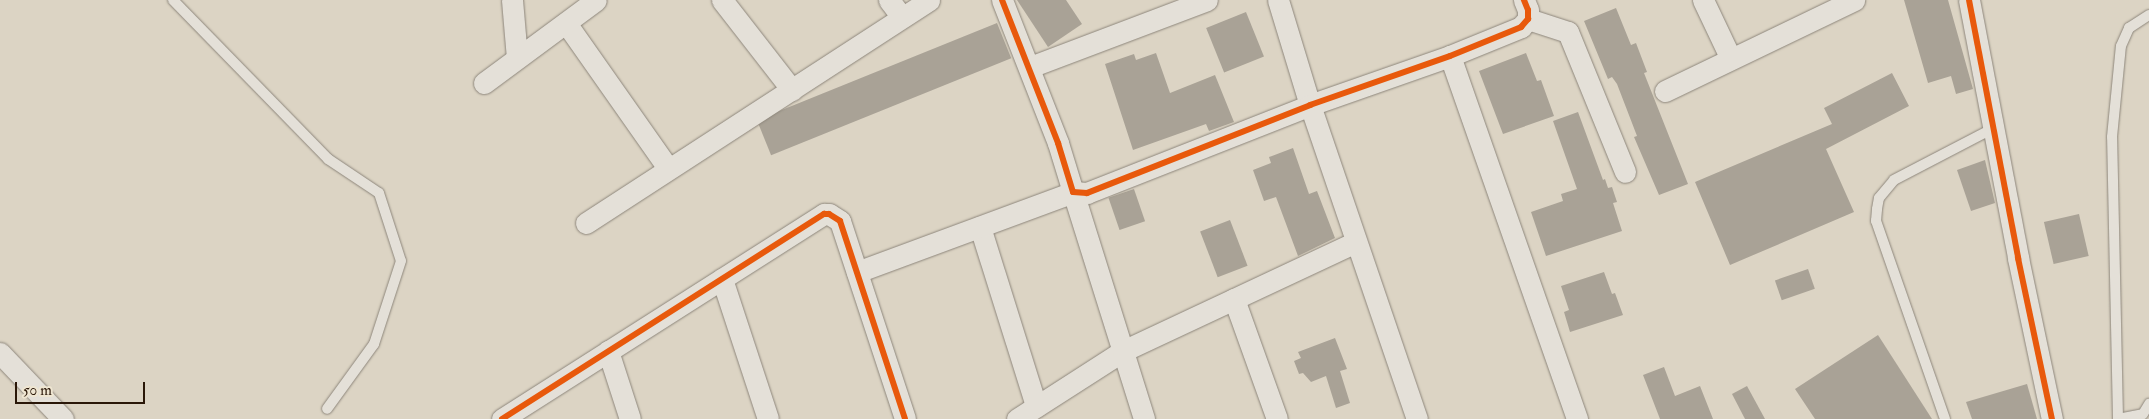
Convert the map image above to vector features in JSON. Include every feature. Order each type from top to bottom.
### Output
[{"type":"street","points":[[512,0],[518,58]]},
{"type":"street","points":[[484,83],[596,0]]},
{"type":"street","points":[[722,0],[792,90]]},
{"type":"street","points":[[889,0],[902,17]]},
{"type":"street","points":[[586,223],[929,0]]},
{"type":"street","points":[[1002,0],[1030,67],[1058,143],[1144,419]]},
{"type":"street","points":[[1030,67],[1206,0]]},
{"type":"street","points":[[1278,0],[1310,105],[1418,419]]},
{"type":"street","points":[[1703,0],[1731,59]]},
{"type":"street","points":[[1665,91],[1854,0]]},
{"type":"street","points":[[1969,0],[1992,129],[2052,419]]},
{"type":"street","points":[[857,272],[1073,192],[1087,193],[1310,105],[1450,56],[1521,27],[1526,10],[1568,32],[1624,172]]},
{"type":"street","points":[[566,23],[668,168]]},
{"type":"street","points":[[1450,56],[1577,419]]},
{"type":"street","points":[[502,419],[531,410],[608,352],[824,214],[829,214],[834,215],[840,221],[905,419]]},
{"type":"street","points":[[980,227],[1036,406]]},
{"type":"street","points":[[1017,419],[1123,351],[1356,242]]},
{"type":"street","points":[[722,279],[768,419]]},
{"type":"street","points":[[1234,299],[1277,419]]},
{"type":"street","points":[[0,352],[63,419]]},
{"type":"street","points":[[608,352],[630,419]]},
{"type":"lane","points":[[173,0],[328,159],[379,192],[401,261],[374,344],[327,408]]},
{"type":"lane","points":[[2149,15],[2130,28],[2121,46],[2112,136],[2118,419],[2143,414],[2149,404]]},
{"type":"lane","points":[[1945,419],[1876,221],[1877,209],[1880,198],[1894,180],[1992,129]]},
{"type":"building","points":[[1017,0],[1066,0],[1082,24],[1048,47]]},
{"type":"building","points":[[1904,0],[1948,0],[1973,89],[1956,94],[1951,76],[1928,83]]},
{"type":"building","points":[[1616,8],[1631,45],[1636,43],[1647,72],[1644,73],[1688,184],[1659,195],[1634,137],[1637,136],[1617,84],[1612,77],[1608,79],[1584,21]]},
{"type":"building","points":[[1246,12],[1264,57],[1224,73],[1206,28]]},
{"type":"building","points":[[997,23],[1011,58],[771,155],[757,120]]},
{"type":"building","points":[[1156,53],[1170,93],[1215,75],[1234,122],[1209,131],[1206,124],[1133,150],[1105,64],[1134,54],[1136,60]]},
{"type":"building","points":[[1526,53],[1537,81],[1541,80],[1554,116],[1503,134],[1479,71]]},
{"type":"building","points":[[1892,73],[1909,106],[1826,149],[1854,212],[1730,265],[1695,182],[1832,124],[1824,108]]},
{"type":"building","points":[[1578,112],[1603,180],[1605,179],[1608,188],[1612,187],[1617,202],[1613,203],[1622,231],[1546,256],[1531,212],[1563,201],[1561,194],[1577,189],[1553,121]]},
{"type":"building","points":[[1293,148],[1309,194],[1317,191],[1335,238],[1298,256],[1276,197],[1264,201],[1253,170],[1271,163],[1269,157]]},
{"type":"building","points":[[1985,160],[1995,203],[1971,211],[1957,170]]},
{"type":"building","points":[[1134,189],[1145,221],[1120,230],[1108,198]]},
{"type":"building","points":[[2079,214],[2089,256],[2054,264],[2044,222]]},
{"type":"building","points":[[1230,220],[1248,266],[1218,277],[1200,231]]},
{"type":"building","points":[[1808,269],[1815,289],[1782,300],[1775,280]]},
{"type":"building","points":[[1604,272],[1612,294],[1615,293],[1623,315],[1570,332],[1564,312],[1569,310],[1561,286]]},
{"type":"building","points":[[1878,335],[1932,419],[1815,419],[1795,389]]},
{"type":"building","points":[[1335,338],[1347,369],[1340,371],[1350,403],[1336,408],[1326,376],[1311,382],[1303,373],[1299,374],[1294,361],[1301,358],[1298,352]]},
{"type":"building","points":[[1664,367],[1675,396],[1700,386],[1713,419],[1660,419],[1643,375]]},
{"type":"building","points":[[2027,384],[2037,419],[1972,419],[1966,402]]},
{"type":"building","points":[[1747,386],[1765,419],[1745,419],[1732,394]]},
{"type":"cycle path","points":[[1002,0],[1058,143],[1073,192],[1087,193],[1310,105],[1450,56],[1521,27],[1528,19],[1528,10],[1524,0]]},
{"type":"cycle path","points":[[1969,0],[2018,258],[2052,419]]},
{"type":"cycle path","points":[[502,419],[824,214],[829,214],[840,221],[905,419]]}]
